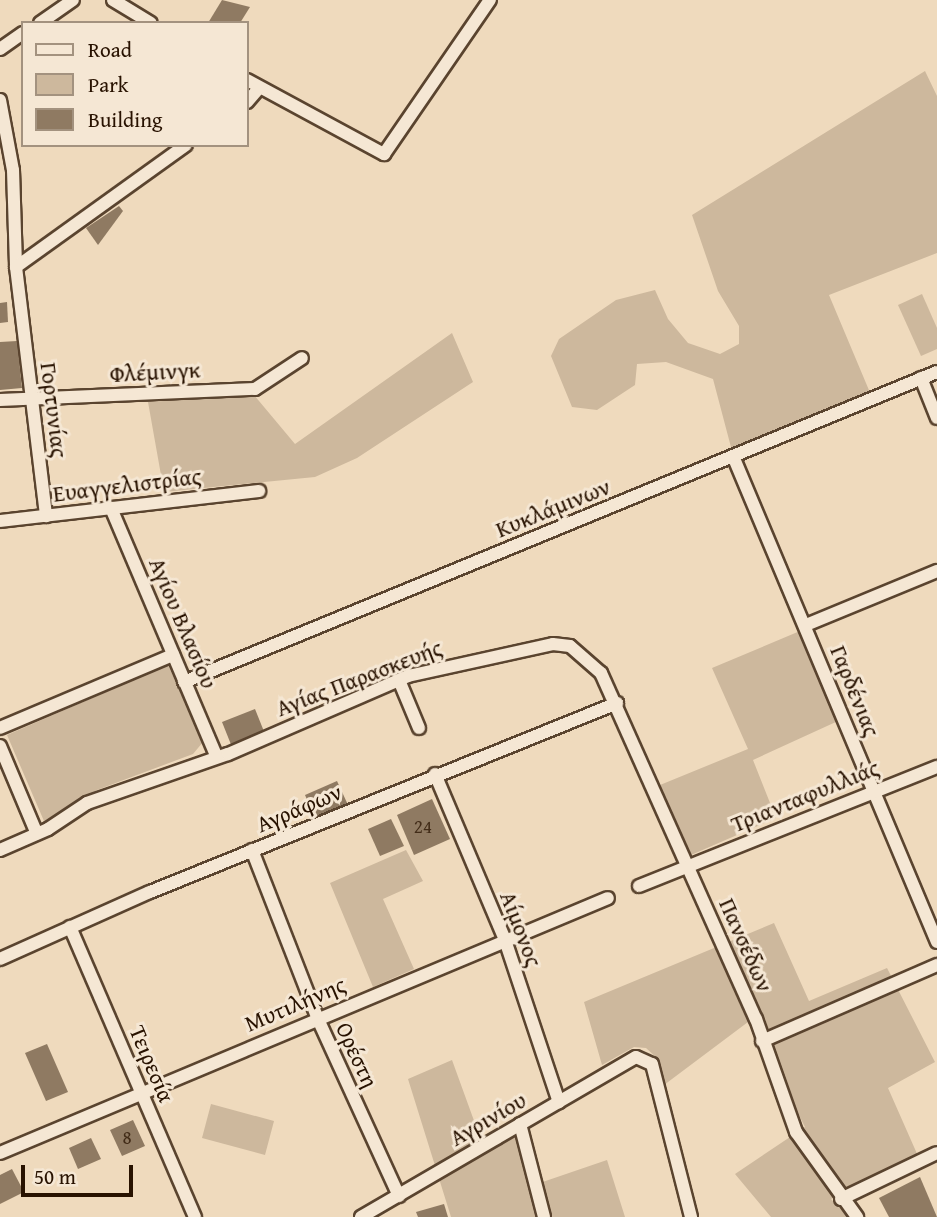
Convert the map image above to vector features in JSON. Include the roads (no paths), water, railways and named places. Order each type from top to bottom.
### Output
[{"type":"street","points":[[43,21],[73,0]]},
{"type":"street","points":[[113,0],[148,21]]},
{"type":"street","points":[[248,81],[384,154],[490,0]]},
{"type":"street","points":[[0,49],[21,34]]},
{"type":"street","points":[[248,101],[259,88]]},
{"type":"street","name":"Γορτυνίας","points":[[0,100],[13,170],[16,267],[46,516]]},
{"type":"street","points":[[16,267],[183,147]]},
{"type":"street","name":"Φλέμινγκ","points":[[0,400],[255,388],[302,358]]},
{"type":"street","name":"Κυκλάμινων","points":[[184,682],[937,372]]},
{"type":"street","points":[[920,378],[937,418]]},
{"type":"street","name":"Γαρδένιας","points":[[733,456],[937,942]]},
{"type":"street","name":"Ευαγγελιστρίας","points":[[0,521],[258,491]]},
{"type":"street","name":"Αγίου Βλασίου","points":[[111,508],[216,755]]},
{"type":"street","points":[[806,625],[937,571]]},
{"type":"street","name":"Αγίας Παρασκευής","points":[[0,850],[37,834],[87,803],[216,755],[399,680],[444,665],[553,644],[584,654],[617,703]]},
{"type":"street","points":[[0,728],[173,655]]},
{"type":"street","points":[[399,680],[419,728]]},
{"type":"street","name":"Αγράφων","points":[[0,960],[70,927],[252,850],[435,774],[617,703]]},
{"type":"street","name":"Πανσέδων","points":[[617,703],[762,1041],[796,1132],[841,1199],[857,1217]]},
{"type":"street","points":[[0,746],[37,834]]},
{"type":"street","name":"Τριανταφυλλιάς","points":[[688,865],[937,767]]},
{"type":"street","name":"Αίμονος","points":[[435,774],[505,940],[559,1102]]},
{"type":"street","name":"Ορέστη","points":[[252,850],[317,1017],[399,1196]]},
{"type":"street","points":[[639,886],[688,865]]},
{"type":"street","name":"Μυτιλήνης","points":[[0,1153],[317,1017],[608,898]]},
{"type":"street","name":"Τειρεσία","points":[[70,927],[195,1217]]},
{"type":"street","points":[[762,1041],[937,965]]},
{"type":"street","name":"Αγρινίου","points":[[362,1217],[636,1057],[652,1064],[691,1217]]},
{"type":"street","points":[[520,1124],[544,1217]]},
{"type":"street","points":[[841,1199],[937,1153]]}]
